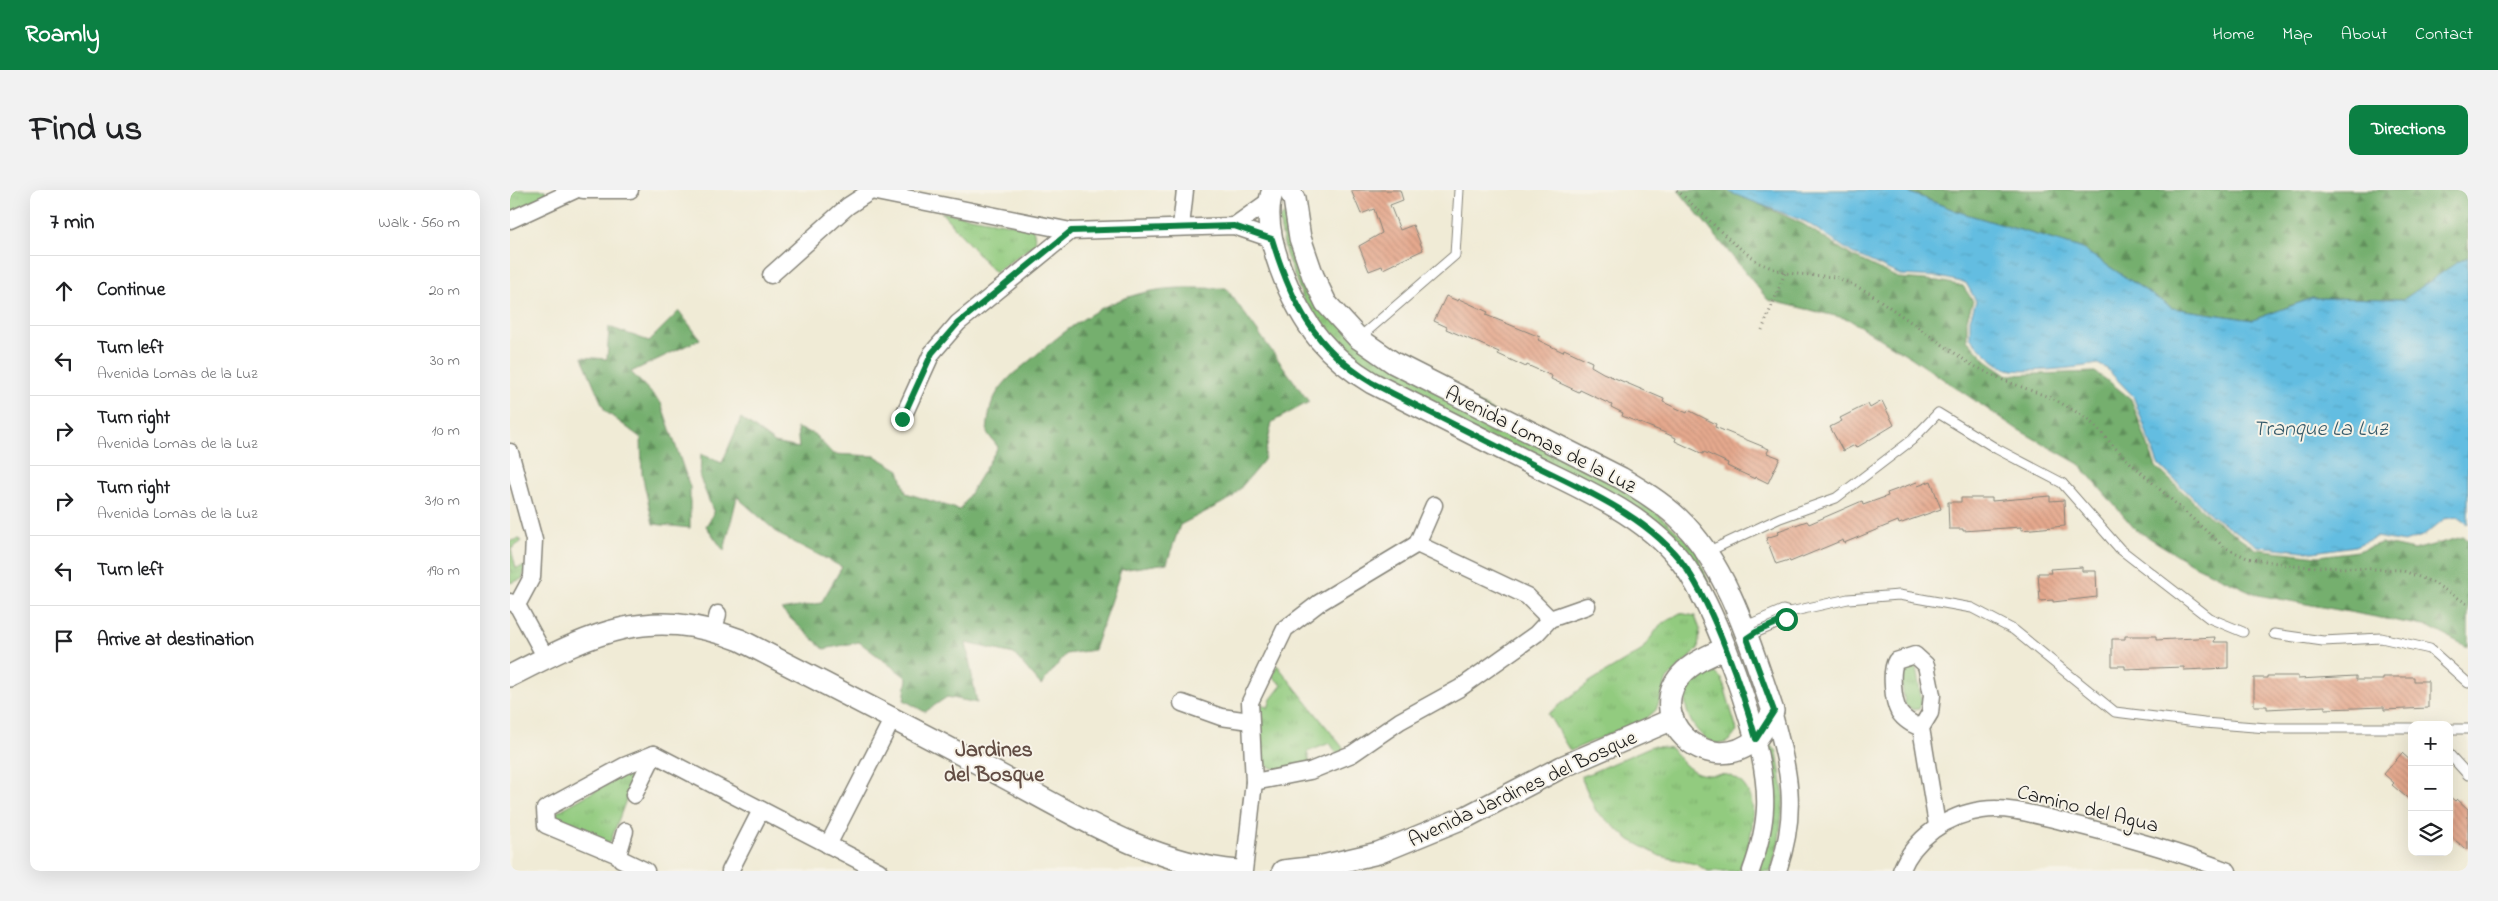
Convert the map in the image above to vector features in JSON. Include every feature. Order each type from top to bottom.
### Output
[{"type":"street","points":[[510,220],[576,190]]},
{"type":"street","points":[[583,190],[630,190]]},
{"type":"street","points":[[771,276],[848,206],[871,190],[1071,231],[1234,226],[1272,239]]},
{"type":"street","points":[[1181,227],[1185,190]]},
{"type":"street","name":"Avenida Lomas de la Luz","points":[[1289,190],[1294,199],[1300,238],[1313,276],[1326,303],[1358,338],[1394,363],[1621,478],[1652,497],[1678,518],[1706,552],[1715,565],[1745,631],[1774,711],[1788,769],[1791,798],[1788,830],[1778,871]]},
{"type":"street","points":[[1234,226],[1271,196]]},
{"type":"street","name":"Avenida Lomas de la Luz","points":[[1271,196],[1272,239],[1280,266],[1299,310],[1319,339],[1342,363],[1372,383],[1601,499],[1662,541],[1690,576],[1704,600],[1724,649],[1756,739],[1765,776],[1766,810],[1761,845],[1751,871]]},
{"type":"street","points":[[902,419],[938,343],[958,323],[1071,231]]},
{"type":"street","points":[[510,452],[534,540],[532,577],[513,604],[546,658]]},
{"type":"street","points":[[1244,871],[1254,782],[1250,702],[1285,629],[1319,603],[1417,544],[1434,505]]},
{"type":"street","points":[[1417,544],[1527,596],[1550,619]]},
{"type":"street","points":[[1254,782],[1310,771],[1352,754],[1400,721],[1460,688],[1536,634],[1550,619],[1587,606]]},
{"type":"street","points":[[510,676],[604,632],[625,627],[668,623],[716,622],[740,640],[1128,842],[1174,860],[1238,871]]},
{"type":"street","points":[[1724,649],[1701,659],[1684,672],[1674,686],[1670,704],[1673,720],[1682,736],[1694,746],[1708,752],[1724,752],[1741,748],[1756,739],[1774,711]]},
{"type":"street","points":[[1182,702],[1221,717],[1250,721]]},
{"type":"street","points":[[828,845],[893,718]]},
{"type":"street","name":"Avenida Jardines del Bosque","points":[[1283,871],[1318,867],[1378,853],[1468,816],[1562,767],[1673,720]]},
{"type":"street","points":[[1921,728],[1937,826]]},
{"type":"street","points":[[646,871],[621,859],[618,854],[546,825],[545,809],[624,766],[654,754],[876,870]]},
{"type":"street","points":[[634,795],[654,754]]},
{"type":"street","points":[[730,871],[761,810]]},
{"type":"street","name":"Camino del Agua","points":[[1901,871],[1907,855],[1937,826],[1980,810],[2021,812],[2180,853],[2228,871]]},
{"type":"street","points":[[618,854],[625,831]]},
{"type":"lane","points":[[1358,338],[1454,255],[1459,190]]},
{"type":"lane","points":[[1706,552],[1780,518],[1836,498],[1912,440],[1938,413],[1996,449],[2062,484],[2127,554],[2209,618],[2243,632]]},
{"type":"lane","points":[[1745,631],[1752,622],[1783,610],[1790,612],[1848,599],[1899,595],[1972,608],[2014,630],[2115,712],[2204,723],[2267,728],[2408,728]]},
{"type":"lane","points":[[1745,631],[1756,632],[1786,619],[1790,612]]},
{"type":"lane","points":[[2274,634],[2323,641],[2381,638],[2430,649],[2468,683]]},
{"type":"lane","points":[[2453,729],[2468,729]]},
{"type":"lane","points":[[2453,758],[2468,775]]},
{"type":"path","points":[[1677,190],[1732,242],[1759,263],[1785,273],[1836,277],[1868,292],[1970,364],[2003,380],[2054,400],[2088,420],[2124,457],[2224,547],[2247,558],[2295,566],[2401,570],[2432,582],[2468,604]]},
{"type":"path","points":[[1762,330],[1785,273]]},
{"type":"green space","points":[[510,190],[545,190],[547,194],[510,213]]},
{"type":"green space","points":[[1678,190],[1728,190],[1803,224],[1852,256],[1898,278],[1939,281],[1963,286],[1973,301],[1967,319],[1967,339],[1986,360],[2008,375],[2095,372],[2111,383],[2131,399],[2156,467],[2209,516],[2256,549],[2318,556],[2358,551],[2381,543],[2414,550],[2463,537],[2468,540],[2468,647],[2429,627],[2258,595],[2190,563],[2135,529],[2079,464],[2017,429],[1909,356],[1848,319],[1768,300]]},
{"type":"green space","points":[[1904,190],[2468,190],[2468,257],[2404,299],[2312,298],[2253,320],[2172,308],[2081,248],[1959,212]]},
{"type":"green space","points":[[941,212],[1033,228],[1036,243],[995,273]]},
{"type":"green space","points":[[1283,215],[1287,215],[1323,313],[1636,494],[1696,549],[1721,618],[1686,556],[1349,359],[1306,306],[1286,254],[1279,220]]},
{"type":"green space","points":[[1226,288],[1309,402],[1272,422],[1264,460],[1232,498],[1180,525],[1167,563],[1121,570],[1094,650],[1066,654],[1041,685],[1014,654],[966,643],[977,703],[947,697],[925,712],[904,700],[907,678],[859,642],[824,649],[781,610],[821,603],[842,567],[780,535],[737,497],[724,551],[706,526],[714,513],[700,478],[701,454],[722,463],[741,418],[775,443],[799,448],[797,428],[814,434],[833,454],[875,456],[899,470],[906,493],[960,510],[998,447],[987,433],[989,415],[996,395],[1012,375],[1077,323],[1111,304],[1131,296],[1161,289]]},
{"type":"green space","points":[[679,311],[700,339],[631,372],[661,403],[690,487],[690,528],[653,524],[642,474],[641,438],[605,411],[582,357],[607,359],[609,327],[649,341]]},
{"type":"green space","points":[[520,539],[521,542],[511,549],[516,568],[527,566],[522,579],[510,583],[510,541]]},
{"type":"green space","points":[[1680,613],[1695,616],[1700,629],[1698,649],[1667,679],[1656,710],[1647,718],[1570,751],[1548,714],[1591,681],[1641,651],[1660,625]]},
{"type":"green space","points":[[1910,664],[1916,668],[1922,702],[1919,709],[1913,710],[1905,705],[1900,673],[1903,666]]},
{"type":"green space","points":[[1277,665],[1344,749],[1337,754],[1330,743],[1307,752],[1311,766],[1284,770],[1271,768],[1259,759],[1258,702],[1268,708],[1271,699],[1282,685],[1272,676]]},
{"type":"green space","points":[[1705,671],[1713,671],[1722,679],[1737,730],[1728,742],[1716,743],[1704,737],[1694,726],[1687,711],[1686,696],[1691,682]]},
{"type":"green space","points":[[1763,740],[1777,751],[1784,797],[1779,841],[1771,871],[1759,871],[1772,789],[1772,776]]},
{"type":"green space","points":[[1652,746],[1671,748],[1683,763],[1697,773],[1722,774],[1733,777],[1743,785],[1750,795],[1753,807],[1751,834],[1738,871],[1708,871],[1696,864],[1660,856],[1630,840],[1596,811],[1581,777]]},
{"type":"green space","points":[[637,770],[610,843],[555,822],[553,817],[557,812],[618,778]]},
{"type":"water","name":"Tranque La Luz","points":[[1728,190],[1903,190],[1959,212],[2081,248],[2172,308],[2253,320],[2312,298],[2404,299],[2456,263],[2468,257],[2468,524],[2458,517],[2444,519],[2425,535],[2404,542],[2376,537],[2355,546],[2313,552],[2258,546],[2211,515],[2158,464],[2133,396],[2107,369],[2098,364],[2036,371],[2005,368],[1991,358],[1970,338],[1970,319],[1976,301],[1966,283],[1939,277],[1900,275],[1852,253],[1806,222],[1731,193]]},
{"type":"building","points":[[1351,190],[1400,190],[1403,200],[1390,205],[1400,230],[1413,225],[1423,250],[1383,269],[1382,266],[1369,271],[1359,246],[1382,233],[1374,209],[1361,214]]},
{"type":"building","points":[[1446,296],[1458,301],[1459,299],[1488,312],[1486,315],[1540,337],[1538,340],[1563,352],[1564,349],[1592,362],[1591,366],[1603,373],[1664,399],[1663,402],[1687,413],[1688,410],[1716,424],[1715,427],[1769,449],[1767,453],[1780,458],[1768,483],[1727,466],[1728,463],[1704,452],[1703,454],[1675,441],[1676,438],[1663,432],[1622,416],[1623,413],[1611,407],[1612,405],[1551,379],[1552,376],[1527,365],[1526,367],[1498,354],[1499,352],[1446,329],[1447,327],[1434,321]]},
{"type":"building","points":[[1882,401],[1894,425],[1856,448],[1855,445],[1843,451],[1830,427],[1842,421],[1840,418],[1868,404],[1870,408]]},
{"type":"building","points":[[1931,481],[1941,509],[1899,524],[1898,521],[1844,543],[1843,540],[1790,562],[1789,560],[1776,564],[1766,538],[1779,534],[1778,531],[1807,521],[1809,524],[1862,501],[1863,505],[1888,496],[1887,493],[1917,482],[1918,486]]},
{"type":"building","points":[[2050,496],[2050,501],[2064,500],[2065,526],[2021,530],[2021,527],[1963,531],[1963,529],[1949,529],[1948,502],[1961,502],[1961,498],[1992,498],[1992,501]]},
{"type":"building","points":[[2082,567],[2082,571],[2096,571],[2097,597],[2053,602],[2053,600],[2040,601],[2038,573],[2051,573],[2050,569]]},
{"type":"building","points":[[2125,636],[2156,636],[2156,640],[2215,637],[2214,642],[2228,642],[2228,668],[2184,670],[2184,667],[2125,669],[2125,666],[2112,666],[2112,639],[2125,639]]},
{"type":"building","points":[[2267,676],[2298,676],[2298,679],[2356,676],[2356,680],[2383,680],[2383,677],[2414,677],[2414,681],[2428,681],[2428,708],[2384,710],[2384,707],[2325,709],[2325,706],[2267,709],[2267,706],[2254,706],[2254,678],[2267,678]]},
{"type":"building","points":[[2402,753],[2408,758],[2408,799],[2392,785],[2394,783],[2384,774]]},
{"type":"building","points":[[2453,799],[2455,801],[2457,799],[2468,809],[2468,850],[2453,839]]},
{"type":"district","name":"Jardines del Bosque","points":[[994,760]]},
{"type":"route","points":[[902,419],[938,343],[958,323],[1071,231],[1234,226],[1272,239],[1280,266],[1299,310],[1319,339],[1342,363],[1372,383],[1601,499],[1662,541],[1686,568],[1704,600],[1749,714],[1756,739],[1774,711],[1747,638],[1786,619]]}]
